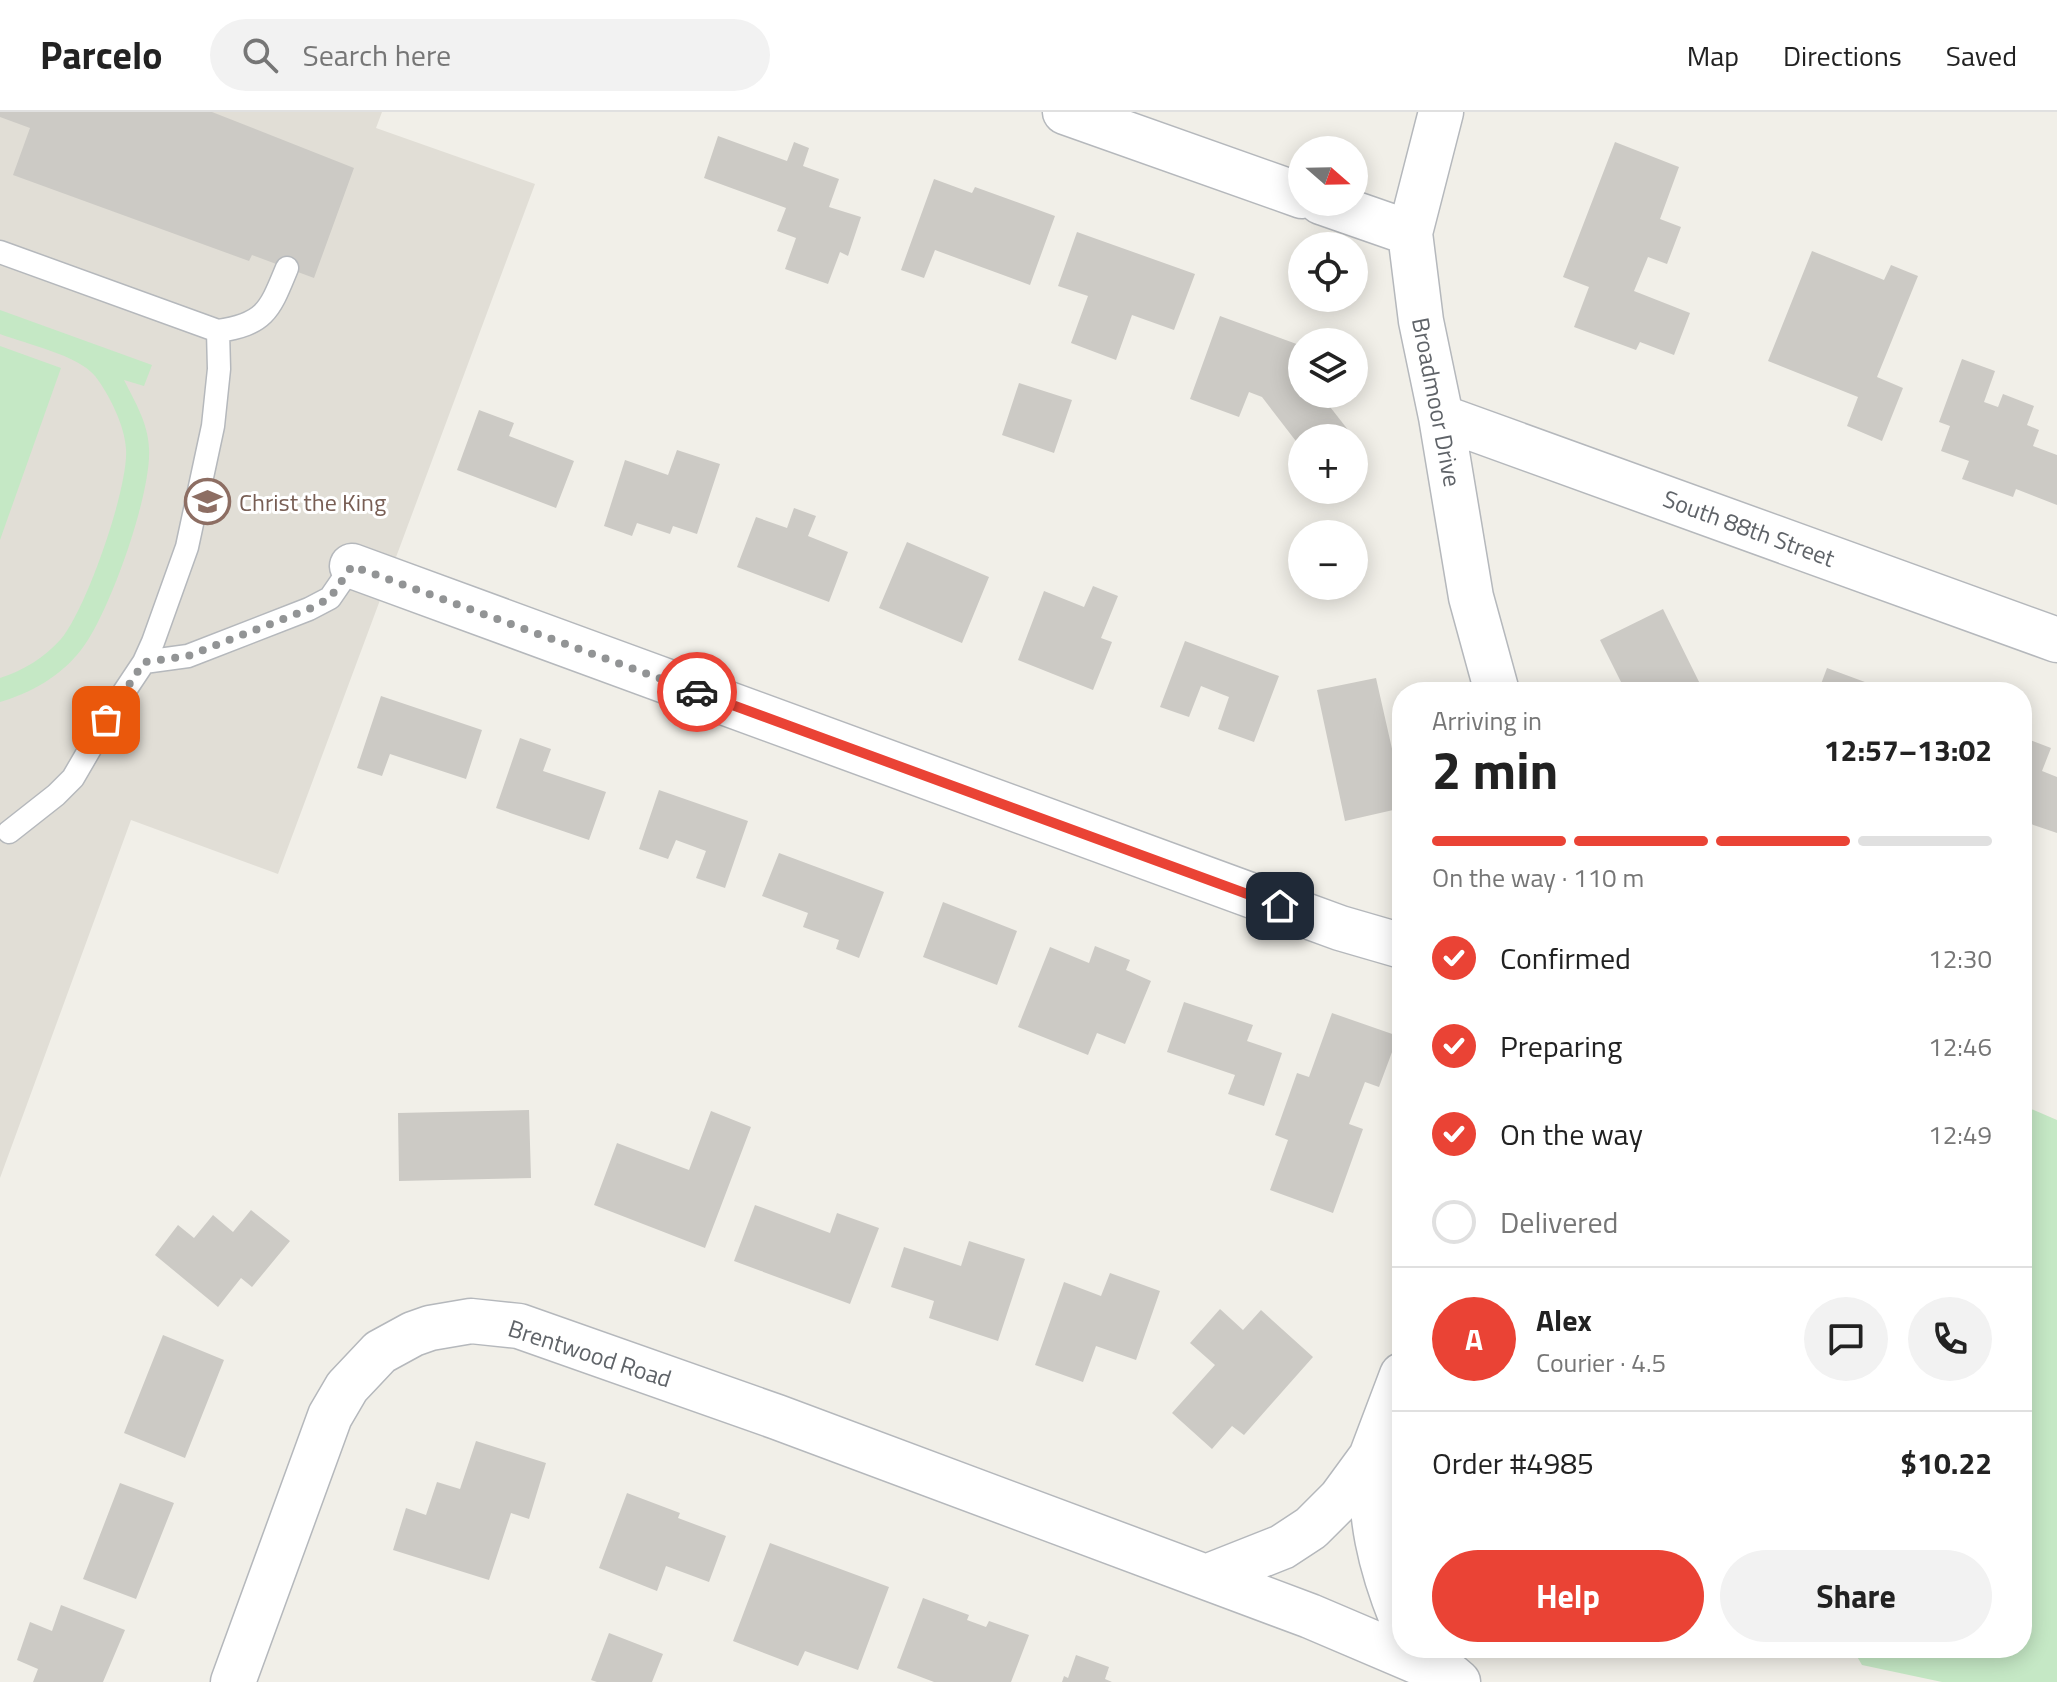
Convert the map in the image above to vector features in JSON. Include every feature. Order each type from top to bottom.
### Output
[{"type":"street","points":[[1065,112],[1288,191]]},
{"type":"street","name":"Broadmoor Drive","points":[[1441,112],[1410,233],[1421,321],[1441,417],[1471,597],[1494,682]]},
{"type":"street","points":[[1361,216],[1410,233]]},
{"type":"street","name":"South 88th Street","points":[[1441,417],[2057,640]]},
{"type":"street","points":[[352,566],[1310,917],[1392,943]]},
{"type":"street","name":"Brentwood Road","points":[[233,1682],[330,1416],[347,1387],[380,1352],[413,1334],[471,1321],[519,1326],[777,1417],[1206,1577]]},
{"type":"street","points":[[1206,1577],[1282,1547],[1311,1528],[1341,1498],[1371,1457],[1392,1401]]},
{"type":"street","points":[[1371,1457],[1371,1502],[1377,1545],[1392,1596]]},
{"type":"street","points":[[1206,1577],[1392,1649]]},
{"type":"street","points":[[1415,1658],[1435,1666]]},
{"type":"lane","points":[[0,252],[218,331],[250,324],[263,316],[271,306],[287,268]]},
{"type":"lane","points":[[9,832],[73,778],[144,662],[187,547],[213,426],[219,369],[218,331]]},
{"type":"lane","points":[[144,662],[188,656],[309,609],[330,598],[352,566]]},
{"type":"shaded area","name":"Christ the King","points":[[0,112],[382,112],[376,128],[535,184],[278,874],[131,820],[0,1178]]},
{"type":"green space","points":[[0,310],[152,365],[144,386],[124,380],[146,430],[148,468],[127,553],[104,610],[81,650],[55,676],[23,694],[0,702],[0,678],[25,667],[55,646],[82,602],[104,547],[121,491],[126,449],[123,430],[115,411],[95,376],[64,356],[0,334]]},
{"type":"green space","points":[[0,346],[61,368],[0,540]]},
{"type":"green space","points":[[2032,1109],[2057,1120],[2057,1682],[1942,1682],[1862,1665],[1858,1658],[2032,1658]]},
{"type":"building","points":[[0,112],[212,112],[354,168],[314,278],[252,255],[249,261],[13,175],[30,128],[0,117]]},
{"type":"building","points":[[718,136],[787,161],[794,142],[809,148],[803,166],[839,179],[829,207],[861,217],[848,256],[840,252],[828,284],[785,269],[796,238],[777,231],[786,208],[704,178]]},
{"type":"building","points":[[1615,142],[1679,167],[1660,219],[1681,227],[1667,264],[1648,257],[1634,291],[1690,313],[1674,355],[1640,342],[1636,350],[1574,327],[1589,287],[1563,277]]},
{"type":"building","points":[[934,179],[972,193],[975,187],[1055,216],[1030,285],[935,250],[924,278],[901,270]]},
{"type":"building","points":[[1077,232],[1195,274],[1174,330],[1132,315],[1116,360],[1071,343],[1088,296],[1058,286]]},
{"type":"building","points":[[1812,251],[1884,280],[1891,265],[1918,276],[1877,377],[1903,388],[1882,441],[1847,426],[1858,397],[1768,361]]},
{"type":"building","points":[[1220,316],[1288,341],[1288,408],[1331,408],[1343,424],[1288,424],[1288,431],[1262,397],[1249,392],[1239,417],[1190,399]]},
{"type":"building","points":[[1962,359],[1995,371],[1984,402],[1998,407],[2003,394],[2034,406],[2027,425],[2039,430],[2033,446],[2057,455],[2057,505],[2016,489],[2013,497],[1962,479],[1969,461],[1941,451],[1950,426],[1939,422]]},
{"type":"building","points":[[1019,383],[1072,400],[1054,453],[1002,435]]},
{"type":"building","points":[[479,410],[514,423],[509,436],[574,461],[556,508],[457,470]]},
{"type":"building","points":[[677,450],[720,464],[697,534],[673,526],[670,534],[637,523],[632,536],[604,526],[625,460],[668,475]]},
{"type":"building","points":[[794,508],[816,516],[808,536],[848,552],[829,602],[737,567],[756,517],[787,528]]},
{"type":"building","points":[[907,542],[989,577],[962,643],[879,608]]},
{"type":"building","points":[[1093,586],[1118,596],[1101,638],[1112,642],[1093,690],[1018,660],[1044,591],[1084,607]]},
{"type":"building","points":[[1663,609],[1699,682],[1621,682],[1600,640]]},
{"type":"building","points":[[1185,641],[1279,676],[1254,742],[1218,729],[1229,697],[1201,686],[1189,717],[1160,707]]},
{"type":"building","points":[[1827,668],[1865,682],[1822,682]]},
{"type":"building","points":[[1376,678],[1392,749],[1392,810],[1345,821],[1317,690]]},
{"type":"building","points":[[381,696],[482,730],[466,779],[390,754],[382,776],[357,768]]},
{"type":"building","points":[[520,738],[551,749],[543,771],[606,792],[589,840],[496,808]]},
{"type":"building","points":[[2032,741],[2051,748],[2042,771],[2057,777],[2057,833],[2032,824]]},
{"type":"building","points":[[659,790],[748,821],[725,888],[696,878],[706,851],[676,840],[668,859],[639,849]]},
{"type":"building","points":[[779,853],[884,892],[859,958],[836,949],[839,940],[803,927],[808,913],[762,896]]},
{"type":"building","points":[[943,902],[1017,931],[997,985],[923,957]]},
{"type":"building","points":[[1095,946],[1130,960],[1126,970],[1151,981],[1125,1044],[1097,1033],[1088,1055],[1018,1027],[1050,947],[1089,963]]},
{"type":"building","points":[[1184,1002],[1253,1025],[1247,1041],[1282,1053],[1264,1106],[1228,1094],[1235,1075],[1167,1052]]},
{"type":"building","points":[[1332,1013],[1392,1034],[1392,1052],[1379,1087],[1365,1082],[1349,1124],[1363,1129],[1333,1213],[1270,1190],[1288,1140],[1275,1135],[1297,1073],[1309,1077]]},
{"type":"building","points":[[529,1110],[531,1178],[399,1181],[398,1113]]},
{"type":"building","points":[[711,1111],[751,1127],[705,1248],[594,1205],[617,1143],[689,1170]]},
{"type":"building","points":[[755,1205],[830,1233],[837,1213],[879,1228],[850,1304],[734,1261]]},
{"type":"building","points":[[251,1210],[290,1241],[252,1287],[241,1278],[218,1307],[155,1255],[178,1225],[194,1238],[213,1215],[233,1232]]},
{"type":"building","points":[[969,1241],[1025,1259],[998,1341],[929,1318],[934,1301],[891,1287],[904,1247],[961,1266]]},
{"type":"building","points":[[1110,1273],[1160,1291],[1136,1360],[1096,1346],[1083,1382],[1035,1365],[1064,1282],[1101,1296]]},
{"type":"building","points":[[1220,1309],[1243,1330],[1261,1310],[1313,1357],[1244,1435],[1232,1426],[1212,1449],[1172,1413],[1215,1365],[1190,1343]]},
{"type":"building","points":[[163,1335],[224,1360],[185,1458],[124,1433]]},
{"type":"building","points":[[476,1441],[546,1463],[529,1519],[511,1513],[489,1580],[393,1550],[406,1508],[426,1515],[437,1482],[460,1489]]},
{"type":"building","points":[[120,1483],[174,1503],[136,1599],[83,1579]]},
{"type":"building","points":[[627,1493],[680,1513],[678,1518],[726,1536],[709,1582],[666,1566],[657,1591],[599,1568]]},
{"type":"building","points":[[770,1543],[889,1587],[858,1670],[805,1651],[798,1666],[733,1641]]},
{"type":"building","points":[[923,1598],[969,1615],[967,1620],[986,1627],[989,1621],[1029,1635],[1011,1682],[934,1682],[897,1668]]},
{"type":"building","points":[[61,1605],[125,1630],[103,1682],[33,1682],[38,1669],[17,1660],[30,1622],[52,1631]]},
{"type":"building","points":[[609,1633],[663,1654],[652,1682],[591,1680]]},
{"type":"building","points":[[1076,1655],[1109,1667],[1105,1679],[1112,1682],[1062,1682],[1064,1676],[1068,1678]]},
{"type":"way so far","points":[[106,720],[144,662],[188,656],[309,609],[330,598],[352,566],[697,692]]},
{"type":"place","name":"Christ the King","points":[[208,502]]},
{"type":"route","points":[[697,692],[1280,906]]}]
